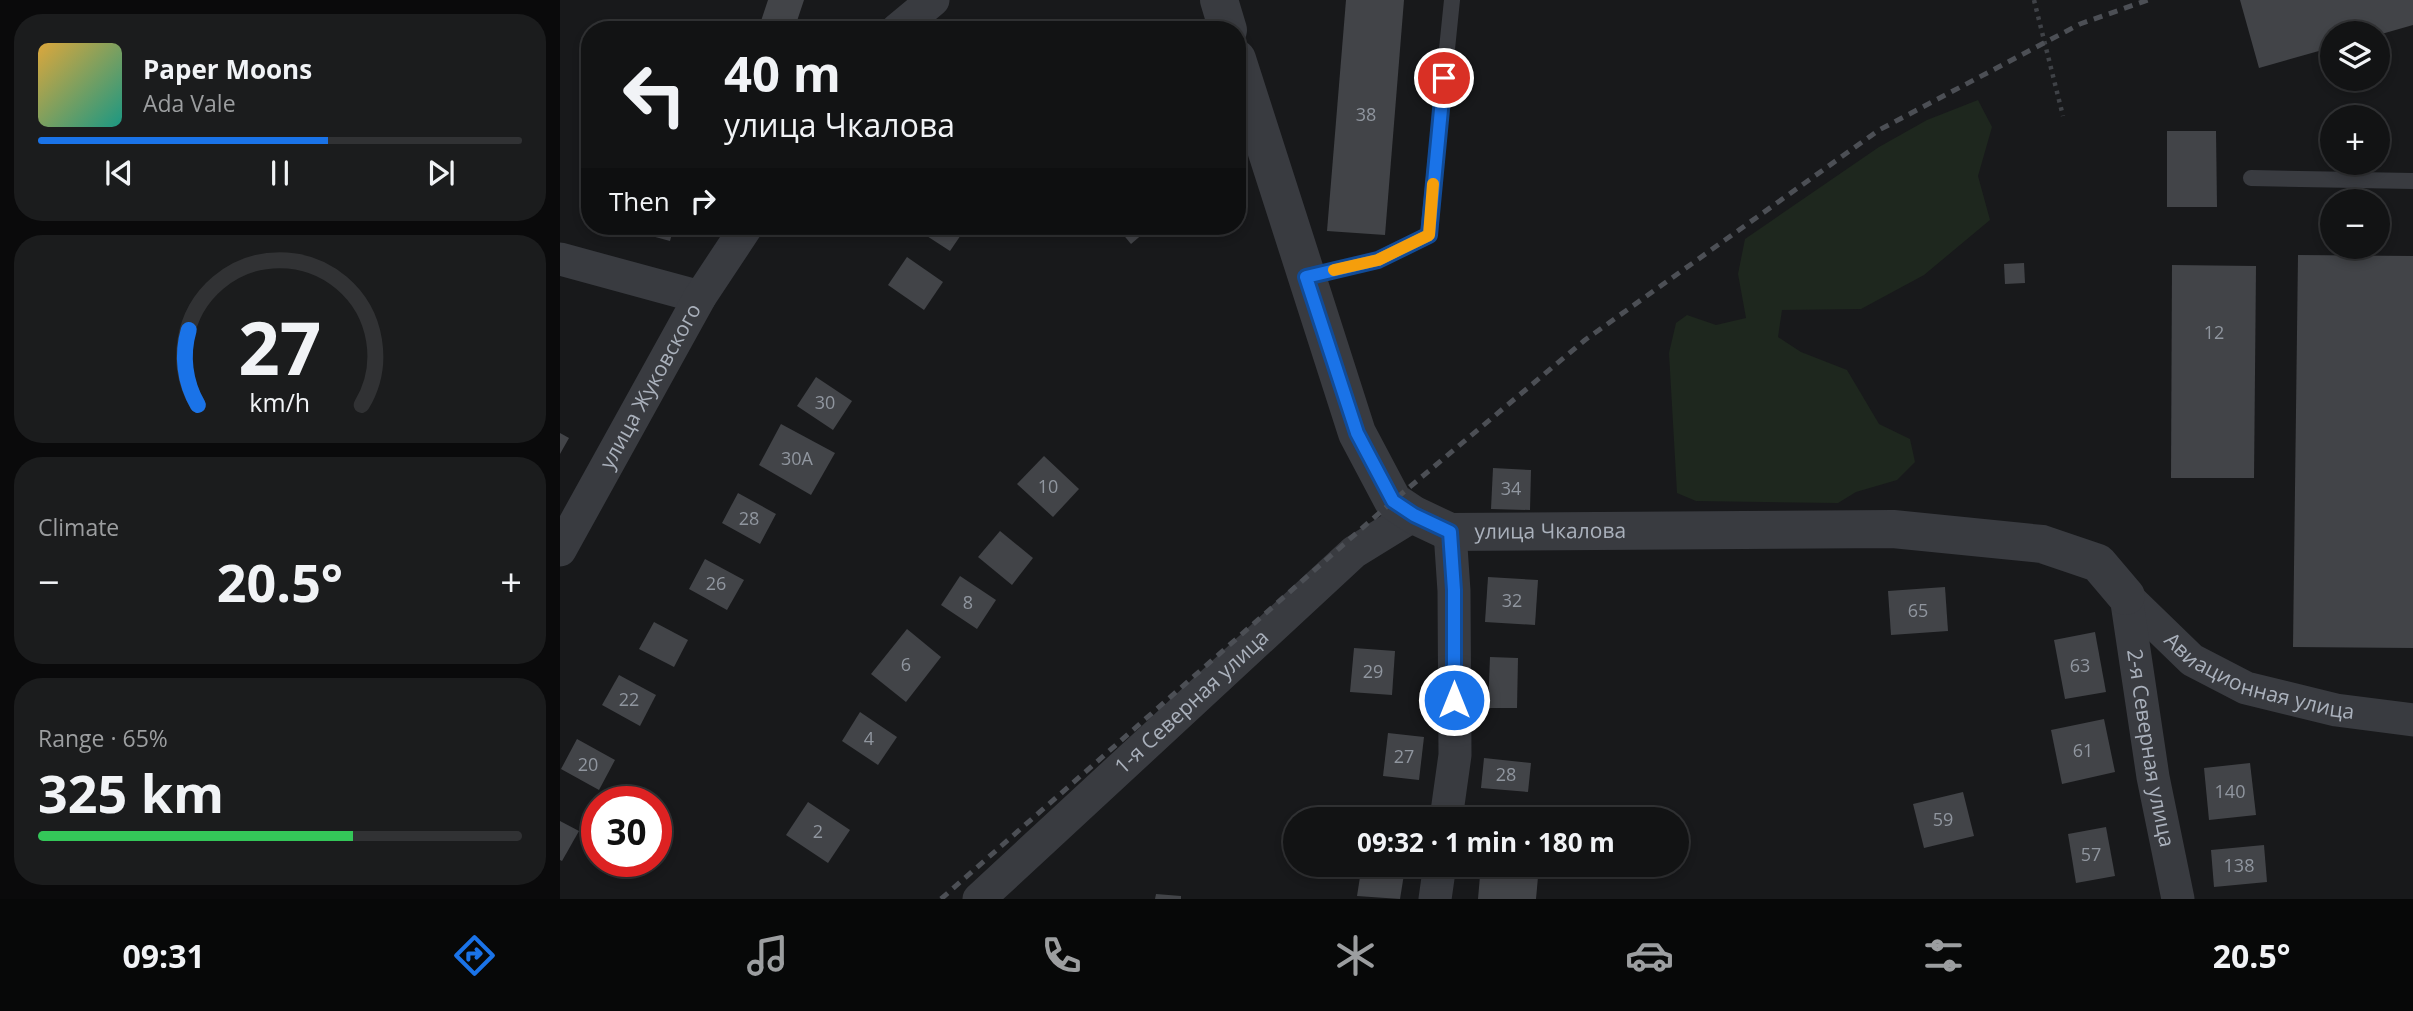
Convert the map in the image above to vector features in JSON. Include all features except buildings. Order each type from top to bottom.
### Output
[{"type":"street","points":[[908,21],[933,0]]},
{"type":"street","points":[[1219,0],[1225,21]]},
{"type":"street","name":"улица Чкалова","points":[[1246,87],[1357,433],[1393,501],[1414,515],[1450,532],[1893,529],[2042,544],[2098,563],[2126,596]]},
{"type":"street","name":"улица Жуковского","points":[[560,550],[700,297],[741,235]]},
{"type":"street","points":[[560,259],[700,297]]},
{"type":"street","name":"1-я Северная улица","points":[[995,895],[1354,552],[1414,515]]},
{"type":"street","points":[[1448,807],[1455,755],[1454,590],[1450,532]]},
{"type":"street","name":"Авиационная улица","points":[[2126,596],[2192,660],[2246,688],[2336,710],[2413,720]]},
{"type":"street","name":"2-я Северная улица","points":[[2126,596],[2154,777],[2178,899]]},
{"type":"street","points":[[1435,899],[1438,877]]},
{"type":"lane","points":[[1306,277],[1378,260],[1429,235],[1452,0]]},
{"type":"lane","points":[[2251,178],[2413,180]]},
{"type":"path","points":[[2034,0],[2063,116]]},
{"type":"shaded area","points":[[1978,100],[1992,127],[1978,176],[1990,220],[1924,275],[1861,309],[1782,310],[1778,337],[1801,352],[1847,370],[1879,424],[1910,439],[1915,462],[1897,480],[1856,492],[1838,503],[1696,501],[1677,493],[1669,353],[1676,323],[1687,315],[1716,325],[1746,318],[1738,274],[1745,239],[1879,147],[1927,120]]},
{"type":"railway","points":[[941,899],[1393,501],[1585,340],[1879,130],[2080,24],[2148,0]]},
{"type":"slow traffic","points":[[1334,270],[1378,260],[1429,235],[1433,184]]},
{"type":"route","points":[[1444,78],[1429,235],[1378,260],[1306,277],[1357,433],[1393,501],[1414,515],[1450,532],[1454,590],[1454,700]]}]
